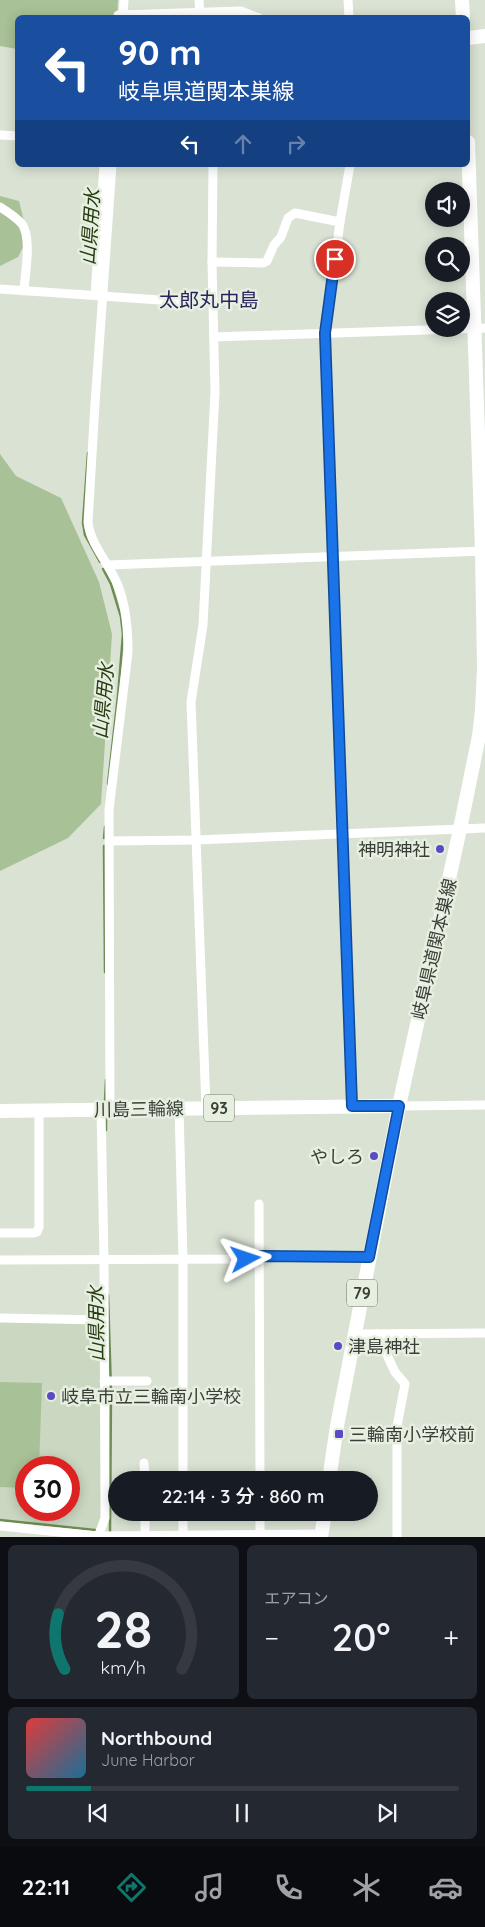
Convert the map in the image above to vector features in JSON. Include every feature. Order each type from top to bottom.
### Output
[{"type":"main road","points":[[462,0],[463,15]]},
{"type":"main road","points":[[470,38],[485,36]]},
{"type":"main road","name":"岐阜県道関本巣線","points":[[330,1471],[336,1426],[399,1106],[460,829],[479,736],[482,710],[484,667],[479,328],[469,167]]},
{"type":"main road","name":"川島三輪線","points":[[0,1111],[399,1106]]},
{"type":"main road","points":[[321,1535],[323,1521]]},
{"type":"street","points":[[122,15],[124,0]]},
{"type":"street","points":[[199,0],[200,15],[241,11],[251,15]]},
{"type":"street","points":[[241,11],[242,0]]},
{"type":"street","points":[[348,0],[348,15]]},
{"type":"street","points":[[0,135],[15,136]]},
{"type":"street","points":[[98,1537],[105,1518],[104,1320],[107,1259],[105,1109],[109,810],[128,652],[127,620],[116,581],[89,533],[88,522],[104,167]]},
{"type":"street","points":[[99,296],[112,167]]},
{"type":"street","points":[[206,1108],[191,702],[203,625],[215,392],[212,262],[213,167]]},
{"type":"street","points":[[350,167],[325,333],[352,1106]]},
{"type":"street","points":[[0,207],[21,224],[25,232],[27,245],[24,290]]},
{"type":"street","points":[[212,262],[263,263],[267,261],[274,245],[281,237],[288,218],[294,213],[340,222]]},
{"type":"street","points":[[0,289],[174,301],[213,299]]},
{"type":"street","points":[[214,337],[479,328]]},
{"type":"street","points":[[108,565],[483,551]]},
{"type":"street","points":[[110,841],[196,840],[485,828]]},
{"type":"street","points":[[399,1106],[485,1105]]},
{"type":"street","points":[[180,1109],[183,1259],[183,1471]]},
{"type":"street","points":[[0,1233],[34,1233],[37,1232],[39,1227],[39,1110]]},
{"type":"street","points":[[259,1204],[260,1471]]},
{"type":"street","points":[[0,1260],[246,1259],[260,1256],[369,1257]]},
{"type":"street","points":[[0,1318],[104,1320]]},
{"type":"street","points":[[354,1334],[485,1333]]},
{"type":"street","points":[[377,1334],[395,1372],[405,1384],[397,1426],[397,1537]]},
{"type":"street","points":[[104,1382],[147,1381]]},
{"type":"street","points":[[144,1463],[144,1471]]},
{"type":"street","points":[[145,1521],[145,1536]]},
{"type":"street","points":[[183,1521],[183,1536]]},
{"type":"street","points":[[260,1521],[260,1534]]},
{"type":"street","points":[[0,1526],[29,1534],[98,1537],[260,1534],[321,1535]]},
{"type":"shaded area","name":"岐阜市立三輪南小学校","points":[[0,1322],[102,1324],[102,1523],[96,1529],[19,1521],[80,1521],[80,1456],[15,1456],[15,1521],[0,1519]]},
{"type":"green space","points":[[0,0],[118,0],[117,15],[15,15],[15,49],[0,46]]},
{"type":"green space","points":[[0,196],[19,201],[28,238],[18,257],[0,266]]},
{"type":"green space","points":[[0,454],[16,476],[61,498],[99,582],[112,634],[101,804],[68,838],[0,871]]},
{"type":"green space","points":[[0,1382],[42,1383],[39,1456],[15,1456],[15,1488],[0,1487]]},
{"type":"waterway","name":"山県用水","points":[[88,453],[83,523],[85,535],[100,562]]},
{"type":"waterway","name":"山県用水","points":[[103,569],[111,584],[121,617],[123,634],[108,784]]},
{"type":"waterway","name":"山県用水","points":[[104,838],[105,827]]},
{"type":"waterway","name":"山県用水","points":[[104,846],[105,972]]},
{"type":"waterway","name":"山県用水","points":[[105,1101],[106,1080]]},
{"type":"waterway","name":"山県用水","points":[[106,1117],[106,1130]]},
{"type":"waterway","name":"山県用水","points":[[108,1295],[111,1391],[110,1531]]},
{"type":"waterway","name":"山県用水","points":[[0,1520],[95,1530]]},
{"type":"place","name":"神明神社","points":[[440,849]]},
{"type":"place","name":"やしろ","points":[[374,1156]]},
{"type":"place","name":"津島神社","points":[[338,1346]]},
{"type":"place","name":"岐阜市立三輪南小学校","points":[[51,1396]]},
{"type":"place","name":"三輪南小学校前","points":[[339,1434]]},
{"type":"district","name":"太郎丸中島","points":[[209,299]]},
{"type":"route","points":[[246,1259],[260,1256],[369,1257],[399,1106],[352,1106],[325,333],[335,259]]}]
